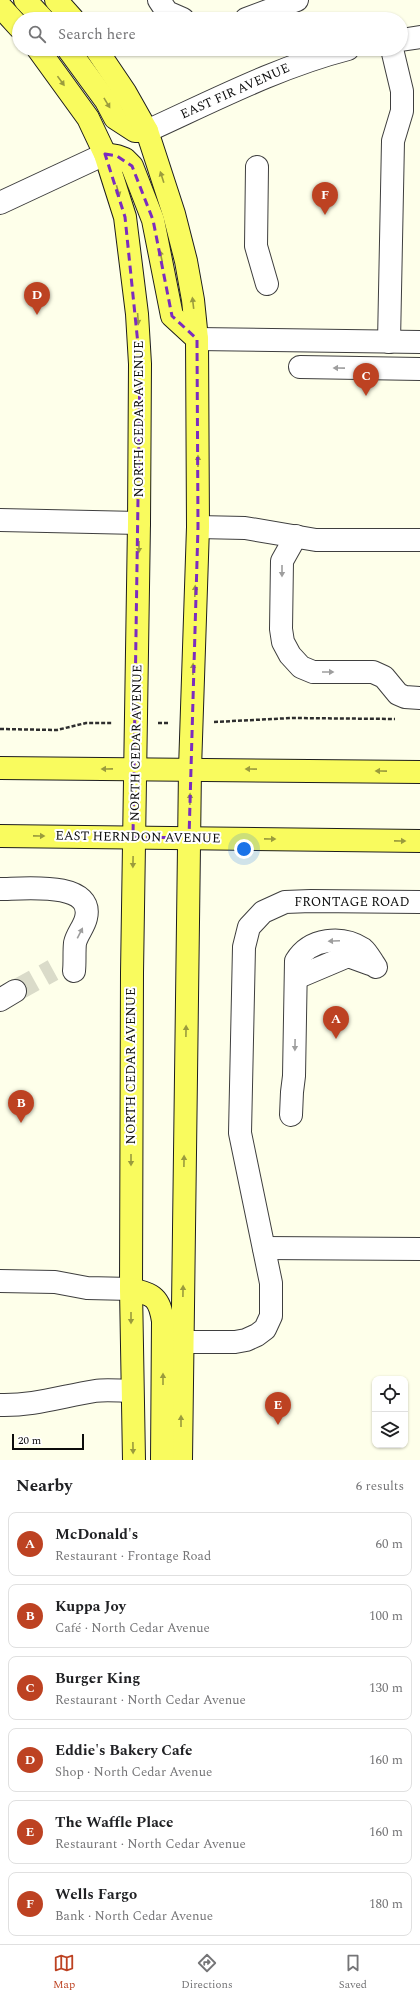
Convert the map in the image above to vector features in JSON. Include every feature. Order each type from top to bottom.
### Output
[{"type":"main road","points":[[25,0],[36,12]]},
{"type":"main road","points":[[56,0],[67,12]]},
{"type":"main road","points":[[0,6],[12,19]]},
{"type":"main road","name":"NORTH CEDAR AVENUE","points":[[43,56],[88,118],[105,154],[124,216],[137,314],[140,364],[139,523],[133,837],[131,1289],[134,1460]]},
{"type":"main road","points":[[73,56],[106,101],[115,118],[135,132],[147,131]]},
{"type":"main road","points":[[101,56],[125,92],[147,131],[174,214],[186,261],[193,300],[197,340],[198,527],[190,769],[181,1460]]},
{"type":"main road","points":[[105,154],[121,157],[132,166],[153,220],[172,316],[197,340]]},
{"type":"main road","points":[[0,768],[420,772]]},
{"type":"main road","name":"EAST HERNDON AVENUE","points":[[0,836],[420,842]]},
{"type":"main road","points":[[131,1289],[150,1294],[160,1306],[164,1321],[162,1460]]},
{"type":"street","points":[[159,0],[167,12]]},
{"type":"street","points":[[265,12],[297,0]]},
{"type":"street","points":[[408,39],[420,38]]},
{"type":"street","name":"EAST FIR AVENUE","points":[[147,131],[274,73],[323,56]]},
{"type":"street","points":[[389,342],[394,141],[402,111],[402,91],[394,56]]},
{"type":"street","points":[[0,203],[105,154]]},
{"type":"street","points":[[257,167],[256,246],[267,284]]},
{"type":"street","points":[[197,340],[420,342]]},
{"type":"street","points":[[300,367],[420,369]]},
{"type":"street","points":[[0,520],[139,523]]},
{"type":"street","points":[[198,527],[245,528],[316,540],[420,540]]},
{"type":"street","points":[[296,536],[282,562],[281,629],[283,642],[290,655],[301,667],[313,672],[373,672],[384,677],[398,694],[405,697],[420,698]]},
{"type":"street","points":[[0,889],[61,890],[75,894],[81,898],[85,905],[86,918],[75,943],[74,971]]},
{"type":"street","name":"FRONTAGE ROAD","points":[[264,1248],[240,1133],[244,947],[250,928],[263,912],[285,902],[311,900],[420,902]]},
{"type":"street","points":[[291,1115],[294,1076],[296,961],[301,952],[326,941],[336,940],[364,950],[376,967]]},
{"type":"street","points":[[182,1342],[236,1342],[246,1340],[265,1329],[271,1316],[273,1298],[264,1248],[420,1249]]},
{"type":"street","points":[[0,1281],[55,1282],[88,1288],[131,1289]]},
{"type":"street","points":[[0,1405],[19,1406],[96,1391],[132,1391]]},
{"type":"path","points":[[247,722],[292,718],[398,719]]},
{"type":"path","points":[[0,729],[57,730],[86,723]]},
{"type":"highlighted area","points":[[105,154],[117,156],[132,166],[153,220],[172,316],[197,339],[198,527],[189,838],[133,837],[140,364],[125,217]]},
{"type":"tunnel","points":[[15,991],[53,970]]},
{"type":"place","name":"Wells Fargo","points":[[325,215]]},
{"type":"place","name":"Eddie's Bakery Cafe","points":[[37,315]]},
{"type":"place","name":"Burger King","points":[[366,396]]},
{"type":"place","name":"McDonald's","points":[[336,1039]]},
{"type":"place","name":"Kuppa Joy","points":[[21,1123]]},
{"type":"place","name":"The Waffle Place","points":[[278,1425]]}]
